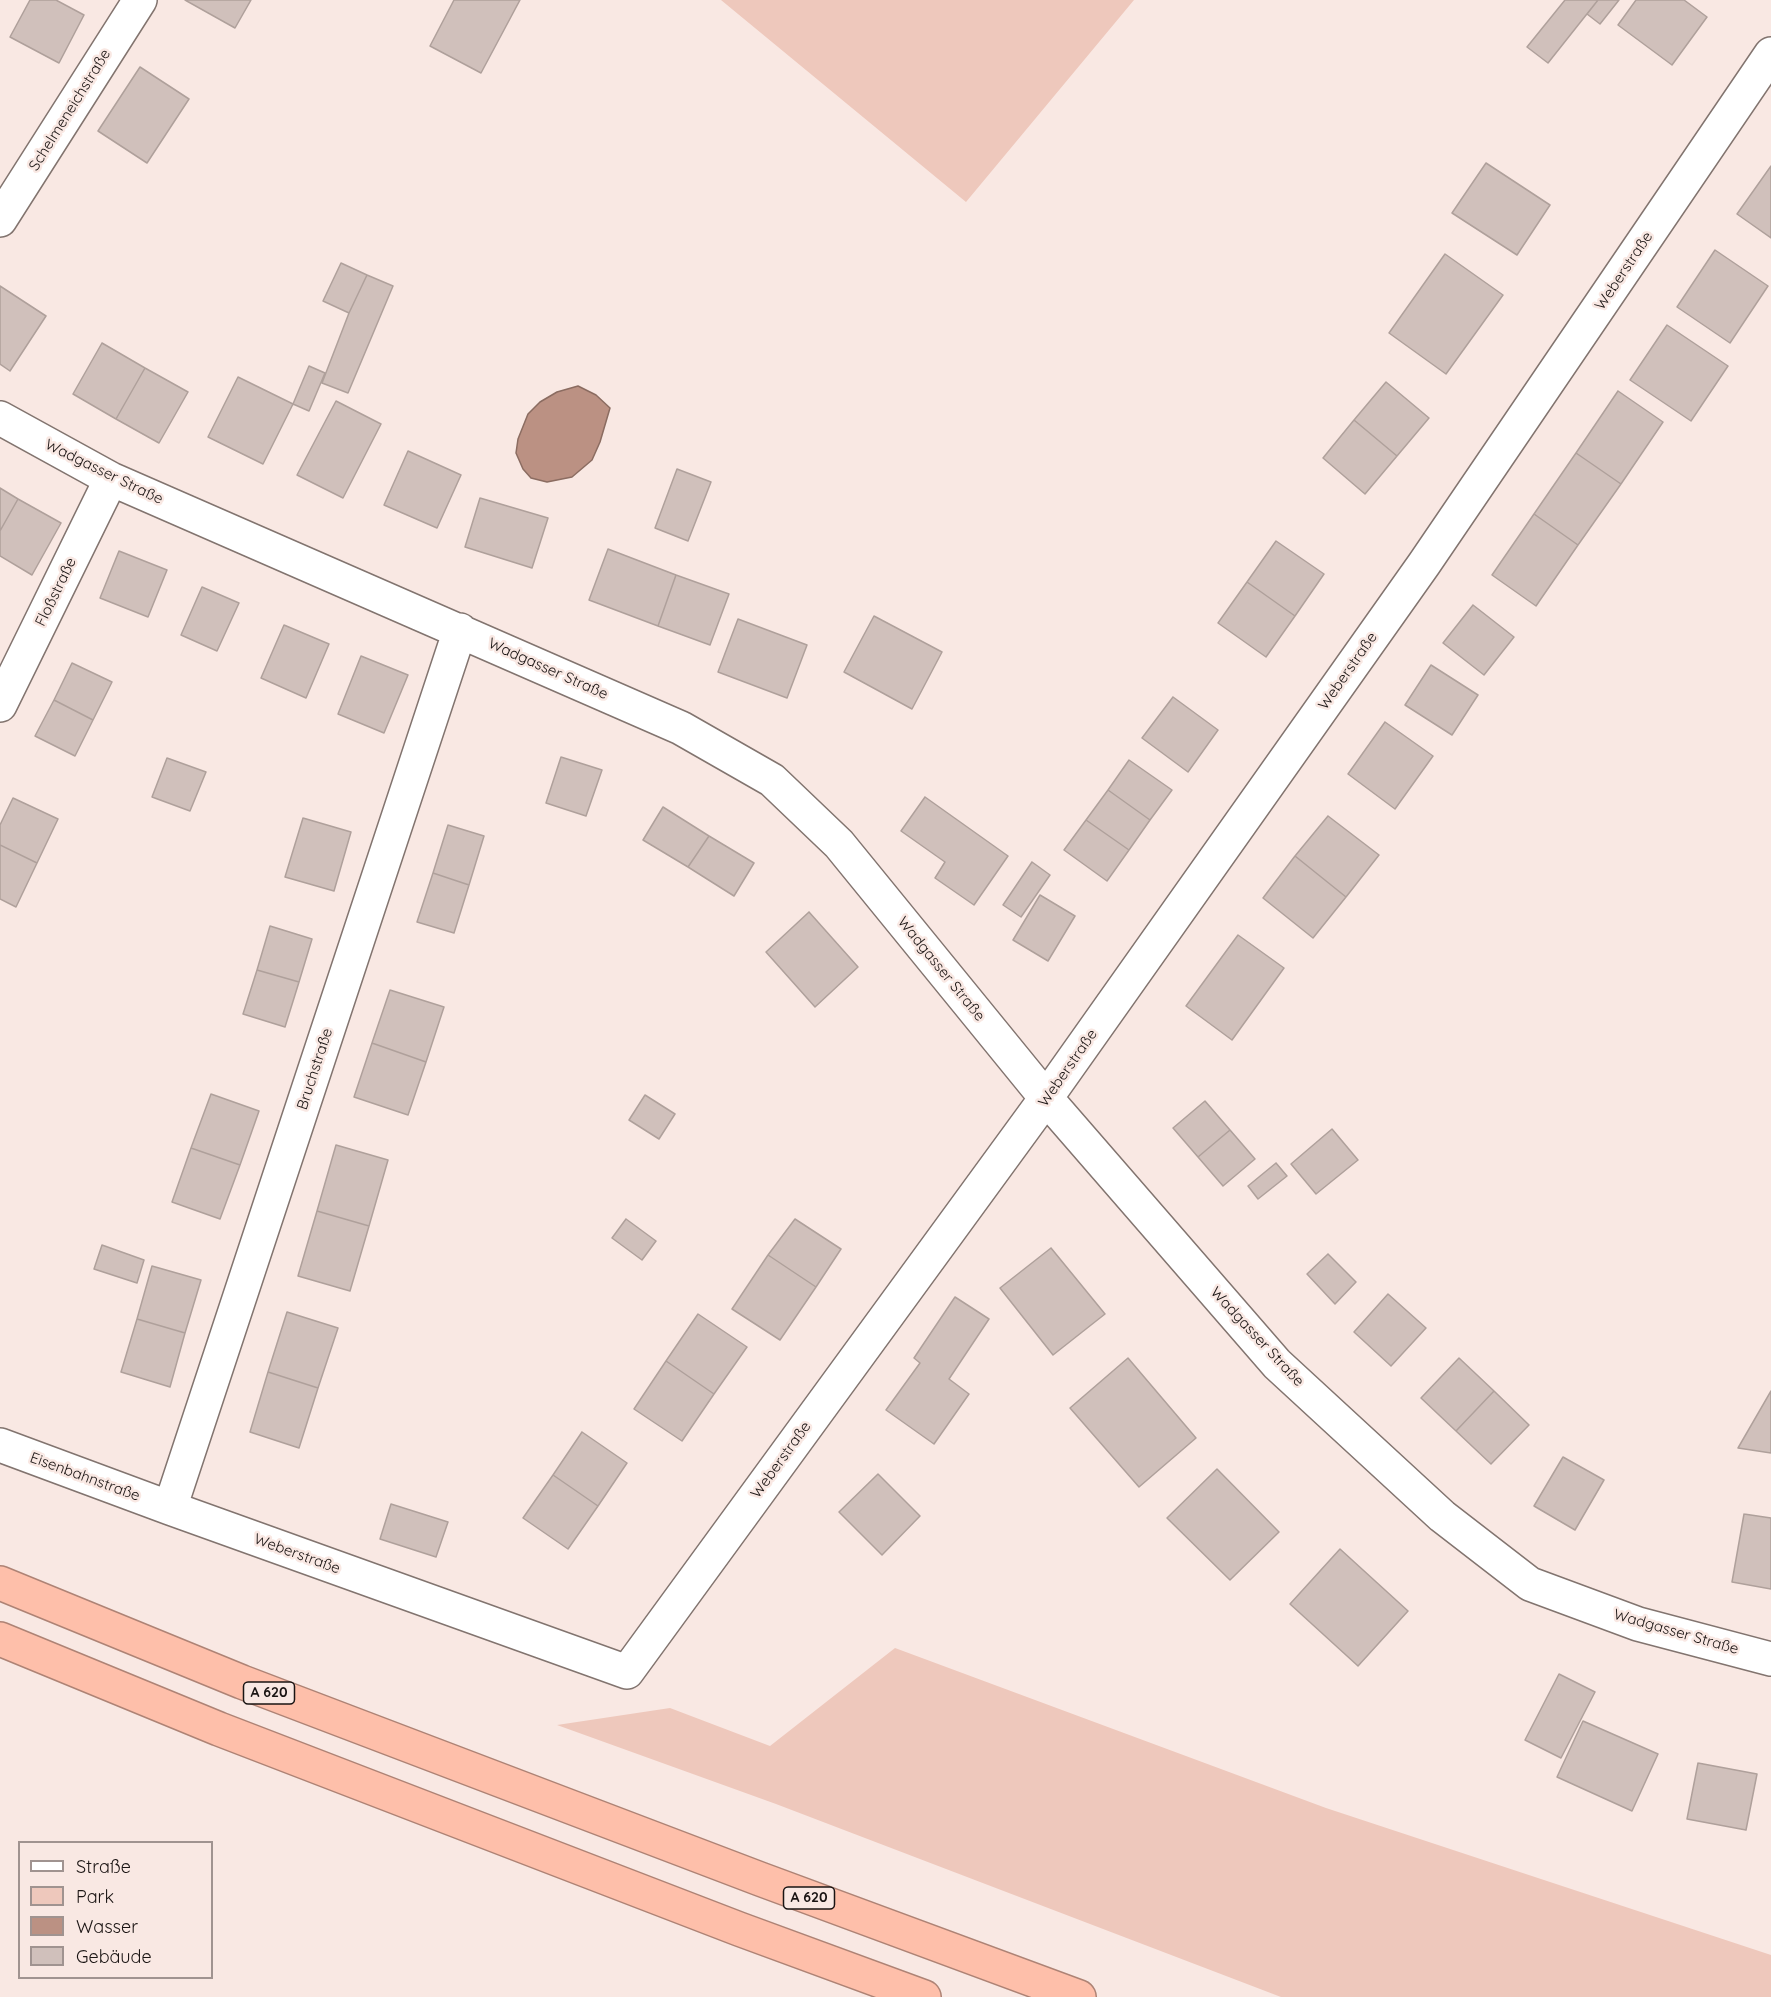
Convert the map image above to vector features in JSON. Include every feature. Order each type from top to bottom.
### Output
[{"type":"highway","name":"A 620","points":[[0,1583],[264,1691],[760,1880],[1079,1997]]},
{"type":"highway","points":[[0,1639],[219,1729],[739,1929],[924,1997]]},
{"type":"street","name":"Schelmeneichstraße","points":[[0,220],[140,0]]},
{"type":"street","name":"Weberstraße","points":[[170,1508],[627,1672],[1046,1098],[1424,564],[1771,54]]},
{"type":"street","name":"Wadgasser Straße","points":[[0,418],[111,479],[681,728],[772,780],[839,844],[1046,1098],[1277,1364],[1442,1516],[1530,1584],[1638,1624],[1771,1659]]},
{"type":"street","name":"Floßstraße","points":[[0,705],[111,479]]},
{"type":"street","name":"Bruchstraße","points":[[170,1508],[460,630]]},
{"type":"street","name":"Eisenbahnstraße","points":[[0,1445],[170,1508]]},
{"type":"green space","points":[[721,0],[1134,0],[966,202]]},
{"type":"green space","points":[[895,1648],[1326,1808],[1771,1955],[1771,1997],[1281,1997],[776,1804],[557,1725],[670,1708],[770,1746]]},
{"type":"water","points":[[578,386],[596,395],[610,408],[592,460],[572,477],[547,482],[531,478],[523,469],[516,453],[518,439],[528,414],[540,402],[557,392]]},
{"type":"building","points":[[30,0],[56,0],[84,15],[59,63],[10,37]]},
{"type":"building","points":[[185,0],[251,0],[235,28]]},
{"type":"building","points":[[454,0],[520,0],[481,73],[430,46]]},
{"type":"building","points":[[1565,0],[1598,0],[1548,63],[1527,47]]},
{"type":"building","points":[[1598,0],[1619,0],[1600,24],[1587,14]]},
{"type":"building","points":[[1636,0],[1684,0],[1707,17],[1672,65],[1618,25]]},
{"type":"building","points":[[140,67],[189,99],[147,163],[98,131]]},
{"type":"building","points":[[1486,163],[1550,205],[1517,255],[1452,213]]},
{"type":"building","points":[[1771,166],[1771,238],[1737,214]]},
{"type":"building","points":[[1715,250],[1768,286],[1730,343],[1677,307]]},
{"type":"building","points":[[1445,254],[1503,295],[1446,374],[1389,333]]},
{"type":"building","points":[[341,263],[367,275],[349,313],[323,301]]},
{"type":"building","points":[[367,275],[393,286],[348,393],[322,383],[349,313]]},
{"type":"building","points":[[0,286],[46,316],[10,371],[0,364]]},
{"type":"building","points":[[1667,325],[1728,366],[1691,421],[1630,380]]},
{"type":"building","points":[[102,343],[145,368],[116,419],[73,394]]},
{"type":"building","points":[[309,366],[325,373],[309,411],[293,404]]},
{"type":"building","points":[[145,368],[188,392],[159,443],[116,419]]},
{"type":"building","points":[[238,377],[293,404],[263,464],[208,437]]},
{"type":"building","points":[[1386,382],[1429,418],[1397,456],[1354,420]]},
{"type":"building","points":[[1618,391],[1663,422],[1621,484],[1576,453]]},
{"type":"building","points":[[336,401],[381,424],[343,498],[297,475]]},
{"type":"building","points":[[1354,420],[1397,456],[1365,494],[1323,458]]},
{"type":"building","points":[[408,451],[461,475],[437,528],[384,505]]},
{"type":"building","points":[[1576,453],[1621,484],[1578,545],[1534,514]]},
{"type":"building","points":[[677,469],[711,482],[688,541],[655,528]]},
{"type":"building","points":[[0,488],[18,499],[0,531]]},
{"type":"building","points":[[480,498],[548,518],[532,568],[465,547]]},
{"type":"building","points":[[18,499],[61,523],[32,575],[0,556],[0,531]]},
{"type":"building","points":[[1534,514],[1578,545],[1536,606],[1492,575]]},
{"type":"building","points":[[1276,541],[1324,574],[1295,616],[1247,582]]},
{"type":"building","points":[[608,549],[676,575],[658,626],[589,600]]},
{"type":"building","points":[[119,551],[167,570],[148,617],[100,598]]},
{"type":"building","points":[[676,575],[729,594],[710,645],[658,626]]},
{"type":"building","points":[[1247,582],[1295,616],[1266,657],[1218,623]]},
{"type":"building","points":[[202,587],[239,603],[217,651],[181,635]]},
{"type":"building","points":[[1473,605],[1514,637],[1484,675],[1443,643]]},
{"type":"building","points":[[874,616],[942,652],[912,709],[844,672]]},
{"type":"building","points":[[738,619],[807,645],[787,698],[718,672]]},
{"type":"building","points":[[284,625],[329,644],[306,698],[261,678]]},
{"type":"building","points":[[361,656],[408,675],[384,733],[338,714]]},
{"type":"building","points":[[72,663],[112,682],[93,720],[54,700]]},
{"type":"building","points":[[1431,665],[1478,695],[1452,735],[1405,705]]},
{"type":"building","points":[[1173,697],[1218,730],[1188,772],[1142,738]]},
{"type":"building","points":[[54,700],[93,720],[75,756],[35,736]]},
{"type":"building","points":[[1385,722],[1433,756],[1395,809],[1348,774]]},
{"type":"building","points":[[561,757],[602,770],[586,816],[546,803]]},
{"type":"building","points":[[167,758],[206,772],[190,811],[152,797]]},
{"type":"building","points":[[1129,760],[1172,790],[1150,820],[1108,790]]},
{"type":"building","points":[[1108,790],[1150,820],[1129,850],[1086,820]]},
{"type":"building","points":[[925,797],[1008,856],[974,905],[935,878],[945,862],[901,831]]},
{"type":"building","points":[[13,798],[58,819],[37,863],[0,845],[0,825]]},
{"type":"building","points":[[663,807],[709,836],[688,867],[643,840]]},
{"type":"building","points":[[1328,816],[1379,855],[1346,897],[1295,856]]},
{"type":"building","points":[[303,818],[351,832],[334,891],[285,877]]},
{"type":"building","points":[[1086,820],[1129,850],[1107,881],[1064,850]]},
{"type":"building","points":[[448,825],[484,836],[469,885],[433,873]]},
{"type":"building","points":[[709,836],[754,863],[734,896],[688,867]]},
{"type":"building","points":[[0,845],[37,863],[16,907],[0,899]]},
{"type":"building","points":[[1295,856],[1346,897],[1313,938],[1263,898]]},
{"type":"building","points":[[1032,862],[1050,875],[1021,917],[1003,905]]},
{"type":"building","points":[[433,873],[469,885],[454,933],[417,922]]},
{"type":"building","points":[[1040,895],[1075,916],[1048,961],[1013,940]]},
{"type":"building","points":[[809,912],[858,967],[815,1007],[766,952]]},
{"type":"building","points":[[270,926],[312,939],[299,982],[257,970]]},
{"type":"building","points":[[1238,935],[1284,968],[1232,1040],[1186,1006]]},
{"type":"building","points":[[257,970],[299,982],[285,1027],[243,1014]]},
{"type":"building","points":[[390,990],[444,1007],[426,1062],[372,1043]]},
{"type":"building","points":[[372,1043],[426,1062],[408,1115],[354,1097]]},
{"type":"building","points":[[211,1094],[259,1111],[240,1165],[191,1148]]},
{"type":"building","points":[[645,1095],[675,1114],[659,1139],[629,1120]]},
{"type":"building","points":[[1205,1101],[1230,1130],[1198,1157],[1173,1128]]},
{"type":"building","points":[[1332,1129],[1358,1160],[1316,1194],[1291,1164]]},
{"type":"building","points":[[1230,1130],[1255,1159],[1223,1186],[1198,1157]]},
{"type":"building","points":[[336,1145],[388,1160],[369,1226],[317,1211]]},
{"type":"building","points":[[191,1148],[240,1165],[220,1219],[172,1202]]},
{"type":"building","points":[[1276,1163],[1287,1176],[1258,1199],[1248,1186]]},
{"type":"building","points":[[317,1211],[369,1226],[350,1291],[298,1276]]},
{"type":"building","points":[[626,1219],[656,1241],[642,1260],[612,1238]]},
{"type":"building","points":[[795,1219],[841,1249],[816,1287],[768,1255]]},
{"type":"building","points":[[102,1245],[144,1260],[137,1283],[94,1269]]},
{"type":"building","points":[[1051,1248],[1105,1314],[1053,1355],[1000,1288]]},
{"type":"building","points":[[1328,1254],[1356,1282],[1335,1304],[1307,1274]]},
{"type":"building","points":[[768,1255],[816,1287],[780,1340],[732,1309]]},
{"type":"building","points":[[152,1266],[201,1280],[185,1333],[137,1319]]},
{"type":"building","points":[[1388,1294],[1426,1328],[1391,1366],[1354,1332]]},
{"type":"building","points":[[955,1297],[989,1319],[949,1379],[969,1394],[934,1444],[886,1410],[920,1363],[914,1358]]},
{"type":"building","points":[[287,1312],[338,1328],[318,1388],[268,1372]]},
{"type":"building","points":[[698,1314],[747,1347],[714,1394],[666,1361]]},
{"type":"building","points":[[137,1319],[185,1333],[170,1387],[121,1372]]},
{"type":"building","points":[[1128,1358],[1196,1438],[1139,1487],[1070,1408]]},
{"type":"building","points":[[1459,1358],[1494,1391],[1456,1431],[1421,1398]]},
{"type":"building","points":[[666,1361],[714,1394],[682,1441],[634,1409]]},
{"type":"building","points":[[268,1372],[318,1388],[299,1448],[250,1432]]},
{"type":"building","points":[[1494,1391],[1529,1425],[1491,1464],[1456,1431]]},
{"type":"building","points":[[1771,1391],[1771,1453],[1738,1448]]},
{"type":"building","points":[[582,1432],[627,1463],[598,1506],[553,1475]]},
{"type":"building","points":[[1563,1457],[1604,1480],[1575,1530],[1534,1506]]},
{"type":"building","points":[[1217,1469],[1279,1532],[1230,1580],[1167,1518]]},
{"type":"building","points":[[878,1474],[920,1516],[882,1555],[839,1512]]},
{"type":"building","points":[[553,1475],[598,1506],[568,1549],[523,1518]]},
{"type":"building","points":[[391,1504],[448,1522],[436,1557],[380,1539]]},
{"type":"building","points":[[1744,1514],[1771,1518],[1771,1589],[1732,1582]]},
{"type":"building","points":[[1340,1549],[1408,1611],[1358,1666],[1290,1604]]},
{"type":"building","points":[[1559,1674],[1595,1692],[1561,1758],[1525,1740]]},
{"type":"building","points":[[1583,1721],[1658,1754],[1632,1811],[1557,1777]]},
{"type":"building","points":[[1698,1763],[1757,1774],[1746,1830],[1687,1819]]}]
